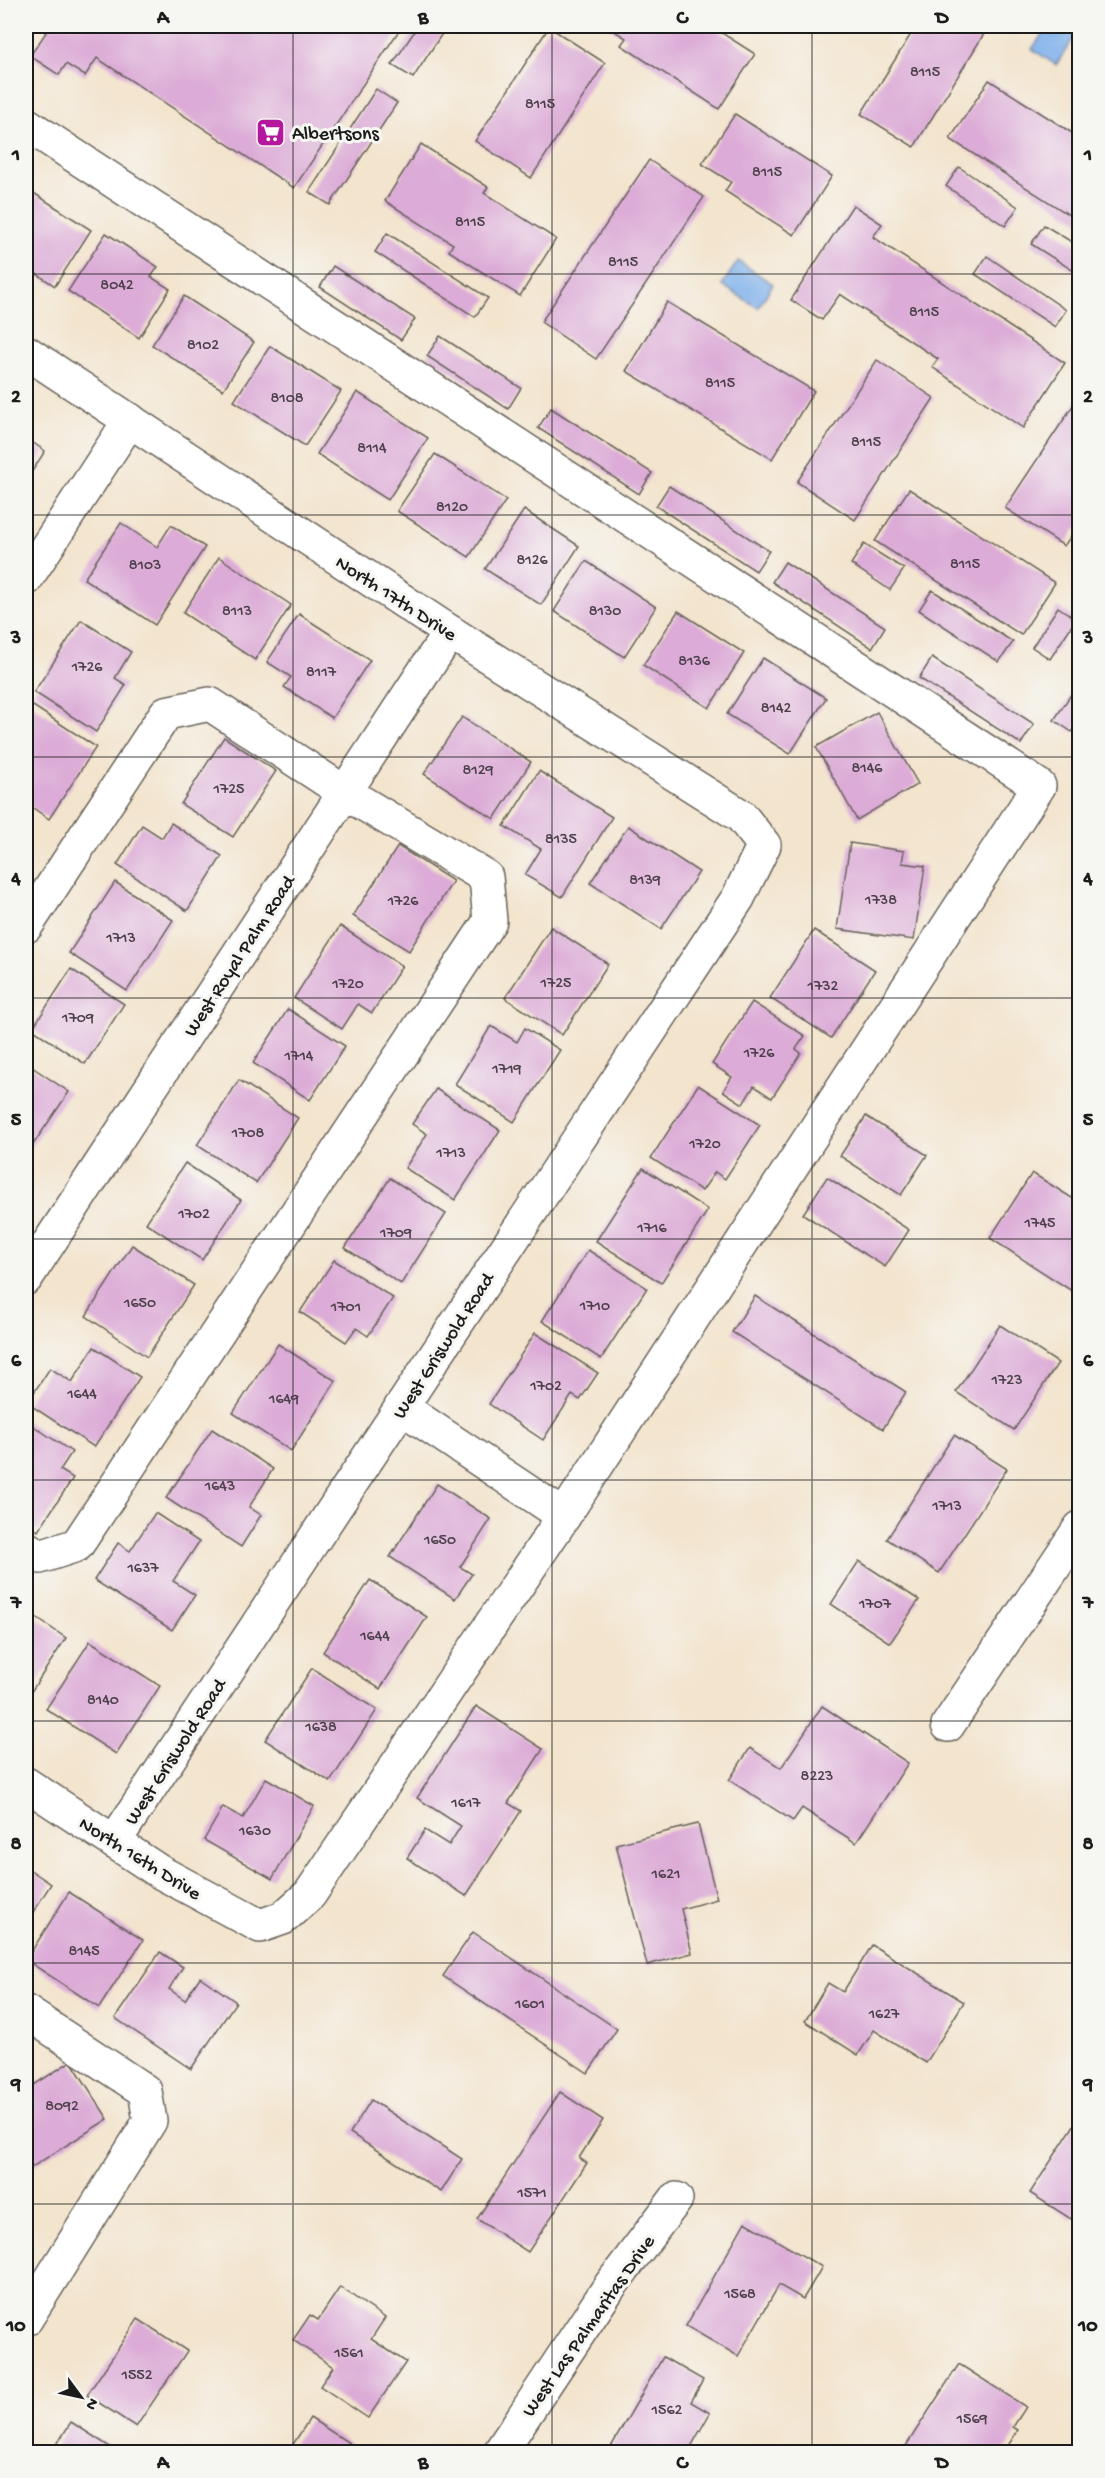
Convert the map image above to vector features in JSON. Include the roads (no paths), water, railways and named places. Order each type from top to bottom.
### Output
[{"type":"street","points":[[26,124],[276,290],[1039,786],[564,1516],[402,1407]]},
{"type":"street","name":"North 17th Drive","points":[[26,351],[450,632],[741,816],[764,845]]},
{"type":"street","points":[[26,579],[130,420]]},
{"type":"street","name":"West Royal Palm Road","points":[[26,1278],[450,632]]},
{"type":"street","points":[[26,926],[166,713],[210,704],[344,792],[486,877],[490,921],[76,1545],[40,1557],[26,1548]]},
{"type":"street","name":"West Griswold Road","points":[[114,1842],[738,898],[764,845]]},
{"type":"street","name":"North 16th Drive","points":[[26,1784],[160,1872],[260,1926],[283,1918],[310,1894],[564,1516]]},
{"type":"street","points":[[948,1725],[1080,1528]]},
{"type":"street","points":[[26,2012],[145,2091],[150,2121],[36,2283],[26,2319]]},
{"type":"street","name":"West Las Palmaritas Drive","points":[[500,2452],[610,2286],[676,2199]]},
{"type":"water","points":[[1048,26],[1079,26],[1079,30],[1056,65],[1032,49]]},
{"type":"water","points":[[738,261],[773,284],[758,308],[722,285]]},
{"type":"place","name":"Albertsons","points":[[271,132]]}]
